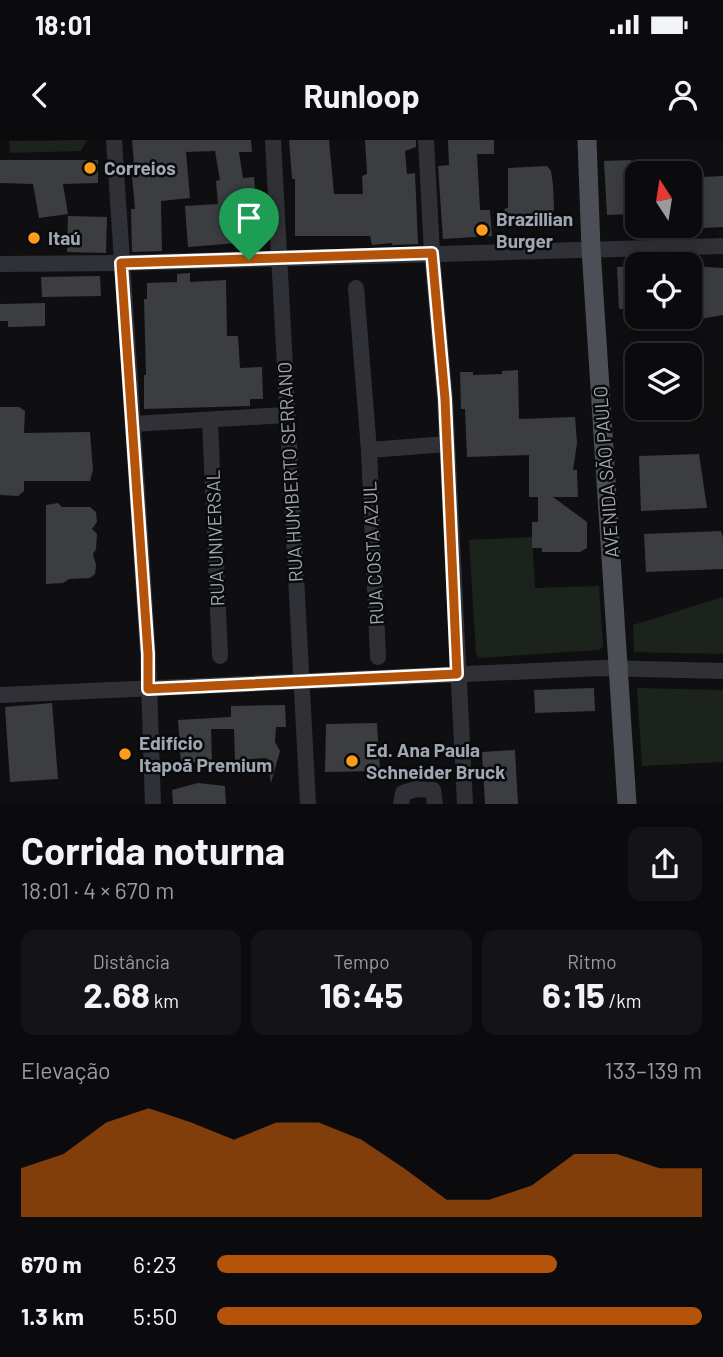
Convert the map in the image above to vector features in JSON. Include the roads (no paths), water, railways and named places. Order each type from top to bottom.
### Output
[{"type":"main road","name":"AVENIDA SÃO PAULO","points":[[587,140],[591,249],[627,804]]},
{"type":"street","points":[[114,140],[148,654],[153,804]]},
{"type":"street","name":"RUA HUMBERTO SERRANO","points":[[273,140],[308,804]]},
{"type":"street","points":[[426,140],[447,444],[465,804]]},
{"type":"street","points":[[0,264],[723,246]]},
{"type":"street","name":"RUA COSTA AZUL","points":[[356,288],[369,450],[378,656]]},
{"type":"street","points":[[133,424],[286,415]]},
{"type":"street","name":"RUA UNIVERSAL","points":[[210,419],[220,656]]},
{"type":"street","points":[[369,450],[447,444]]},
{"type":"street","points":[[0,695],[619,667],[723,671]]},
{"type":"street","points":[[401,804],[404,793],[415,789],[433,790],[435,804]]},
{"type":"place","name":"Correios","points":[[90,168]]},
{"type":"place","name":"Brazillian Burger","points":[[482,230]]},
{"type":"place","name":"Itaú","points":[[34,238]]},
{"type":"place","name":"Edifício Itapoã Premium","points":[[125,754]]},
{"type":"place","name":"Ed. Ana Paula Schneider Bruck","points":[[352,761]]}]
